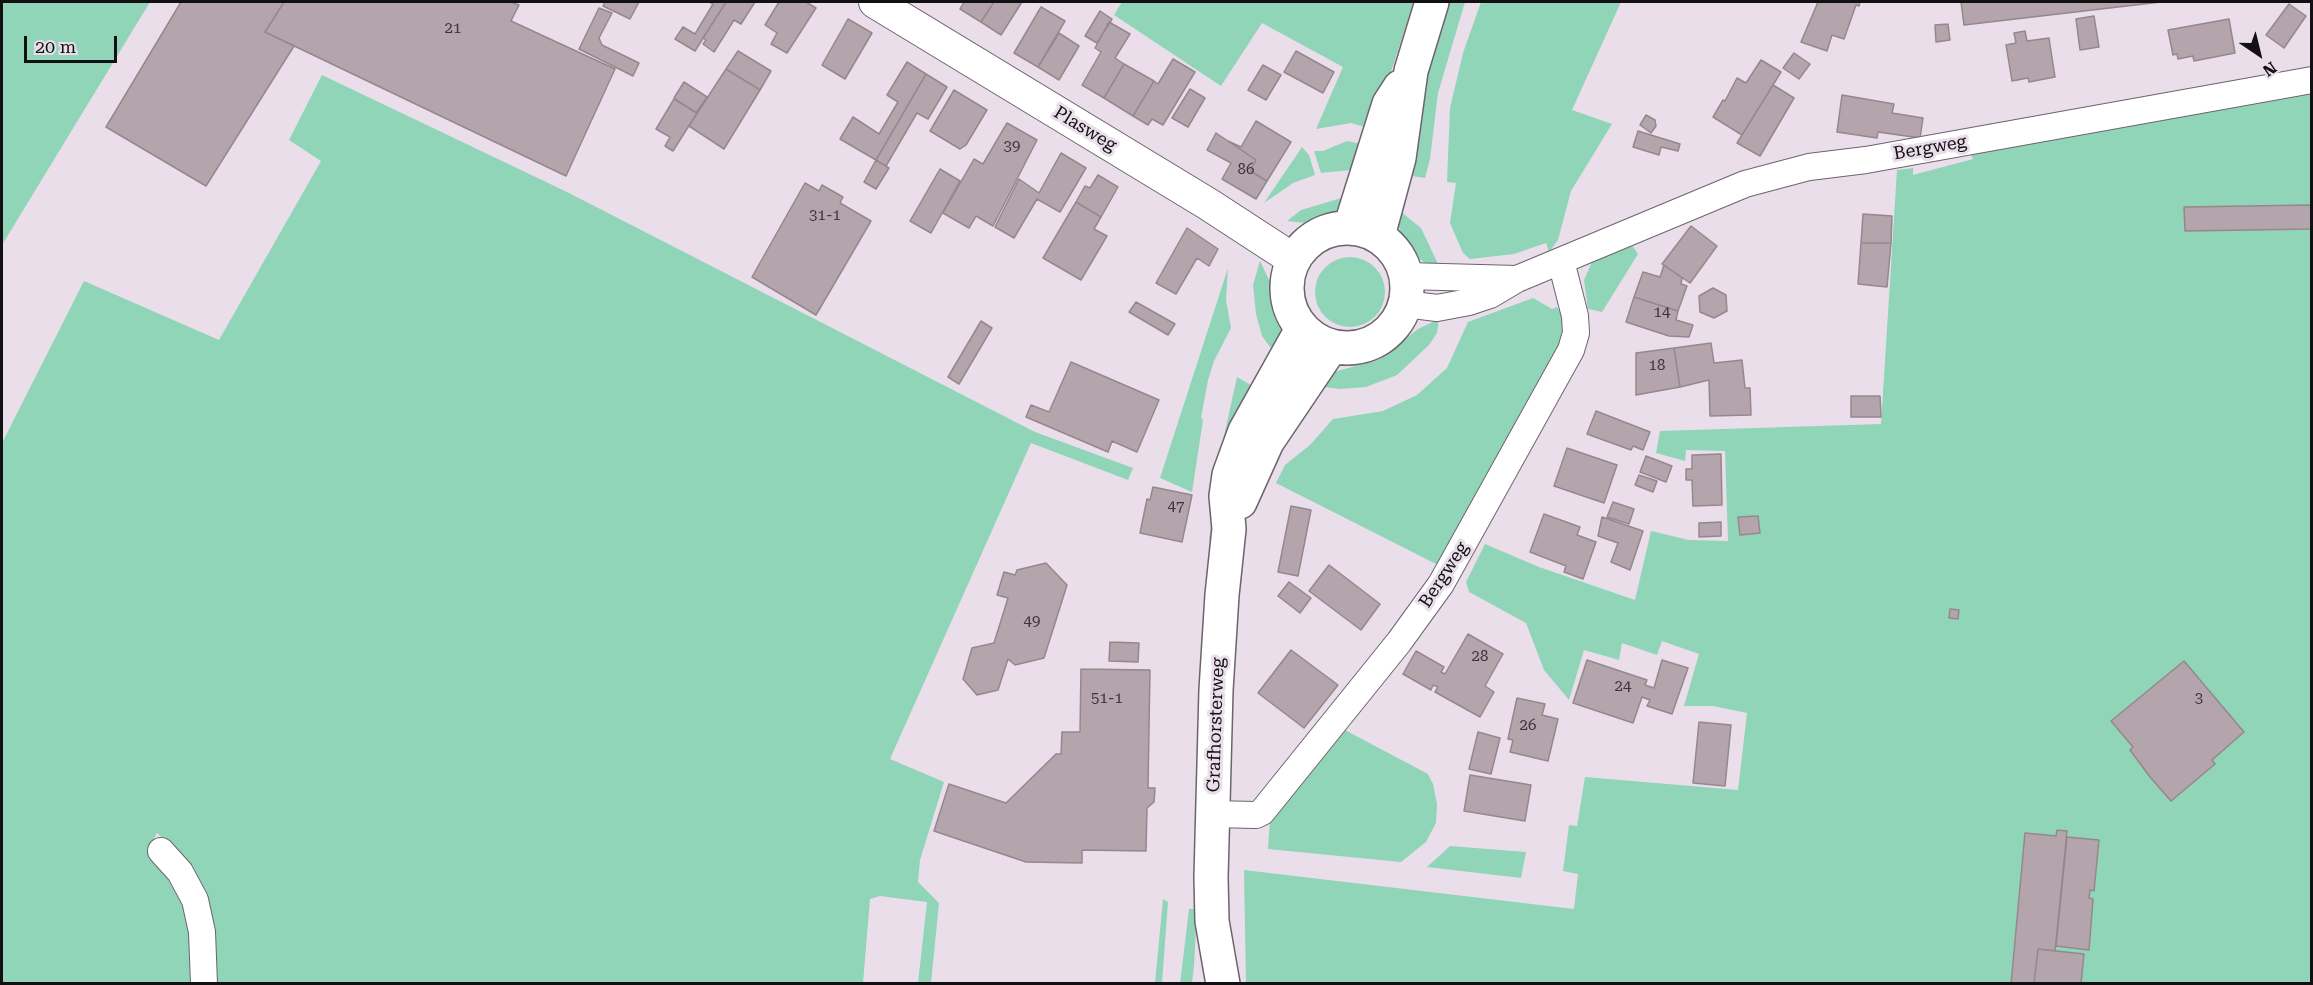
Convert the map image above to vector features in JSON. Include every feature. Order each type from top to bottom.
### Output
[{"type":"main road","points":[[1364,232],[1399,158],[1411,71],[1432,2]]},
{"type":"main road","points":[[1324,232],[1364,232],[1396,253],[1406,290],[1401,317],[1383,337],[1358,348],[1320,343],[1302,329],[1288,303],[1288,280],[1294,260],[1307,244],[1324,232]]},
{"type":"main road","name":"Grafhorsterweg","points":[[1223,984],[1212,921],[1212,814],[1220,619],[1229,529],[1226,496],[1236,454],[1258,404],[1302,329]]},
{"type":"main road","name":"Grafhorsterweg","points":[[1229,529],[1267,442],[1331,346]]},
{"type":"main road","name":"Grafhorsterweg","points":[[1200,984],[1212,921]]},
{"type":"street","name":"Plasweg","points":[[875,2],[1252,230],[1294,260]]},
{"type":"street","name":"Bergweg","points":[[1406,290],[1451,306],[1490,295],[1517,279],[1745,184],[1809,167],[1878,158],[2312,80]]},
{"type":"street","name":"Bergweg","points":[[1212,814],[1256,815],[1262,812],[1399,642],[1441,584],[1571,350],[1576,333],[1575,316],[1561,261]]},
{"type":"street","points":[[161,851],[188,885],[198,907],[204,984]]},
{"type":"green space","points":[[2,2],[150,2],[2,245]]},
{"type":"green space","points":[[1122,2],[1414,2],[1372,129],[1351,123],[1316,129],[1343,67],[1262,23],[1221,86],[1114,15]]},
{"type":"green space","points":[[1447,2],[1465,2],[1438,93],[1430,159],[1425,178],[1405,175],[1428,67]]},
{"type":"green space","points":[[1481,2],[1621,2],[1572,110],[1612,124],[1571,191],[1558,240],[1549,252],[1546,243],[1514,254],[1470,259],[1463,253],[1450,223],[1456,183],[1447,182],[1450,108],[1463,53]]},
{"type":"green space","points":[[322,75],[567,192],[1035,432],[1133,468],[1128,480],[1031,443],[890,759],[944,782],[920,860],[918,882],[939,903],[931,983],[918,983],[927,902],[880,896],[870,899],[863,983],[213,983],[175,849],[157,833],[147,852],[168,870],[187,905],[195,983],[2,984],[2,443],[84,281],[219,340],[321,161],[289,140]]},
{"type":"green space","points":[[2311,92],[2311,983],[1246,983],[1244,870],[1574,909],[1578,874],[1563,871],[1569,825],[1577,826],[1585,777],[1738,790],[1747,713],[1713,706],[1684,706],[1699,654],[1662,641],[1657,655],[1622,643],[1619,660],[1584,650],[1569,700],[1544,670],[1526,623],[1469,592],[1466,582],[1485,544],[1539,567],[1635,600],[1651,531],[1689,540],[1728,541],[1725,451],[1686,450],[1685,461],[1656,453],[1660,431],[1881,424],[1897,170],[1913,168],[1913,175],[1973,159],[1971,155],[1974,151]]},
{"type":"green space","points":[[1347,141],[1367,145],[1362,161],[1354,159],[1350,170],[1321,173],[1314,151],[1323,151]]},
{"type":"green space","points":[[1302,147],[1309,155],[1315,175],[1293,183],[1264,203]]},
{"type":"green space","points":[[1348,196],[1336,211],[1318,221],[1305,223],[1287,221],[1301,210]]},
{"type":"green space","points":[[1400,211],[1421,228],[1440,268],[1429,266],[1409,251],[1400,232],[1398,222]]},
{"type":"green space","points":[[1631,244],[1638,254],[1602,312],[1588,309],[1584,280],[1592,262]]},
{"type":"green space","points":[[1350,257],[1363,260],[1375,267],[1382,279],[1385,292],[1382,305],[1375,317],[1363,324],[1350,327],[1337,324],[1325,317],[1318,305],[1315,292],[1318,279],[1325,267],[1337,260]]},
{"type":"green space","points":[[1260,261],[1273,288],[1281,329],[1276,355],[1262,336],[1256,314],[1253,285]]},
{"type":"green space","points":[[1228,268],[1226,300],[1231,328],[1214,361],[1208,380],[1192,492],[1160,478]]},
{"type":"green space","points":[[1533,298],[1552,309],[1557,307],[1562,315],[1562,340],[1440,566],[1276,483],[1285,465],[1310,445],[1333,419],[1383,411],[1417,395],[1447,368],[1468,322]]},
{"type":"green space","points":[[1439,319],[1437,333],[1429,345],[1397,375],[1366,387],[1340,389],[1324,387],[1330,373],[1378,360],[1418,329]]},
{"type":"green space","points":[[1237,377],[1256,388],[1213,541],[1209,540],[1222,445]]},
{"type":"green space","points":[[1343,729],[1428,774],[1433,784],[1437,804],[1436,823],[1426,842],[1401,862],[1268,849],[1270,819]]},
{"type":"green space","points":[[1450,846],[1526,852],[1521,878],[1427,867]]},
{"type":"green space","points":[[1163,899],[1168,902],[1162,983],[1155,983]]},
{"type":"green space","points":[[1189,909],[1197,909],[1192,983],[1180,984]]},
{"type":"building","points":[[181,2],[284,2],[265,32],[294,46],[206,186],[106,127]]},
{"type":"building","points":[[284,2],[511,2],[519,5],[511,21],[615,69],[566,176],[265,32]]},
{"type":"building","points":[[605,2],[639,2],[630,19],[603,6]]},
{"type":"building","points":[[709,2],[726,2],[695,51],[675,39],[683,27],[695,34],[713,4]]},
{"type":"building","points":[[726,2],[755,2],[741,24],[734,20],[714,52],[703,44],[706,40],[703,38]]},
{"type":"building","points":[[779,2],[806,2],[816,8],[787,53],[771,44],[777,33],[765,25]]},
{"type":"building","points":[[964,2],[994,2],[981,22],[960,9]]},
{"type":"building","points":[[994,2],[1022,2],[1001,35],[981,22]]},
{"type":"building","points":[[1818,2],[1860,2],[1859,6],[1856,5],[1844,39],[1832,35],[1827,51],[1801,42]]},
{"type":"building","points":[[1961,2],[2161,2],[1964,25]]},
{"type":"building","points":[[2289,4],[2306,16],[2284,48],[2266,35]]},
{"type":"building","points":[[1041,7],[1065,21],[1038,67],[1014,53]]},
{"type":"building","points":[[599,8],[612,13],[599,38],[602,45],[639,63],[633,76],[579,49]]},
{"type":"building","points":[[1100,11],[1112,19],[1097,43],[1085,36]]},
{"type":"building","points":[[2094,16],[2099,47],[2080,50],[2076,19]]},
{"type":"building","points":[[848,19],[872,33],[845,79],[822,65]]},
{"type":"building","points":[[2229,19],[2235,53],[2194,61],[2193,56],[2178,59],[2177,54],[2173,55],[2168,30]]},
{"type":"building","points":[[1109,22],[1130,34],[1115,58],[1124,64],[1104,98],[1082,85],[1101,52],[1095,48]]},
{"type":"building","points":[[1948,24],[1950,40],[1936,42],[1935,25]]},
{"type":"building","points":[[2025,31],[2027,41],[2049,38],[2055,77],[2029,82],[2028,78],[2012,81],[2006,45],[2016,43],[2014,33]]},
{"type":"building","points":[[1059,33],[1079,46],[1059,80],[1038,67]]},
{"type":"building","points":[[738,51],[771,71],[760,90],[726,69]]},
{"type":"building","points":[[1296,51],[1334,72],[1323,93],[1284,72]]},
{"type":"building","points":[[1794,53],[1810,64],[1799,79],[1783,68]]},
{"type":"building","points":[[1173,59],[1195,72],[1163,125],[1152,119],[1148,125],[1133,116],[1154,81],[1158,84]]},
{"type":"building","points":[[1761,60],[1781,72],[1742,135],[1713,117],[1723,100],[1725,101],[1737,78],[1746,83]]},
{"type":"building","points":[[907,62],[926,74],[876,160],[840,139],[853,117],[879,134],[898,102],[887,95]]},
{"type":"building","points":[[1124,64],[1154,81],[1133,116],[1104,98]]},
{"type":"building","points":[[1263,65],[1281,75],[1266,100],[1248,90]]},
{"type":"building","points":[[726,69],[760,90],[724,149],[689,126]]},
{"type":"building","points":[[926,74],[947,87],[928,119],[917,113],[886,166],[876,160]]},
{"type":"building","points":[[684,82],[707,97],[696,113],[674,98]]},
{"type":"building","points":[[1773,85],[1794,98],[1760,156],[1737,143]]},
{"type":"building","points":[[1190,89],[1205,98],[1188,127],[1172,118]]},
{"type":"building","points":[[954,90],[987,110],[966,145],[960,149],[930,131]]},
{"type":"building","points":[[1842,95],[1894,104],[1892,113],[1923,118],[1920,138],[1878,132],[1877,138],[1837,132]]},
{"type":"building","points":[[674,99],[697,113],[673,151],[665,146],[670,137],[656,129]]},
{"type":"building","points":[[1646,115],[1655,120],[1656,126],[1651,133],[1640,125]]},
{"type":"building","points":[[1256,121],[1291,142],[1267,181],[1250,171],[1256,160],[1228,141],[1241,147]]},
{"type":"building","points":[[1007,123],[1037,140],[993,226],[976,216],[969,228],[943,213],[974,159],[983,164]]},
{"type":"building","points":[[1638,131],[1680,144],[1678,151],[1661,147],[1659,155],[1633,147]]},
{"type":"building","points":[[1216,133],[1256,160],[1250,171],[1267,181],[1256,199],[1222,179],[1231,163],[1207,150]]},
{"type":"building","points":[[1061,153],[1086,168],[1060,212],[1037,199],[1014,238],[995,227],[1019,179],[1039,193]]},
{"type":"building","points":[[876,160],[889,168],[876,189],[864,182]]},
{"type":"building","points":[[940,169],[960,181],[931,233],[910,221]]},
{"type":"building","points":[[1098,175],[1118,187],[1101,217],[1076,202],[1085,186],[1090,188]]},
{"type":"building","points":[[805,183],[819,191],[822,185],[843,197],[840,203],[871,221],[816,315],[752,277]]},
{"type":"building","points":[[1076,202],[1101,217],[1094,229],[1107,236],[1081,280],[1043,258]]},
{"type":"building","points":[[2311,205],[2311,229],[2185,231],[2184,207]]},
{"type":"building","points":[[1863,214],[1892,216],[1891,243],[1861,243]]},
{"type":"building","points":[[1691,226],[1717,246],[1690,283],[1662,264]]},
{"type":"building","points":[[1187,228],[1218,249],[1209,266],[1197,258],[1176,294],[1156,283]]},
{"type":"building","points":[[1861,243],[1891,243],[1887,287],[1858,284]]},
{"type":"building","points":[[1664,265],[1682,278],[1681,284],[1687,286],[1678,311],[1634,297],[1643,272],[1660,277]]},
{"type":"building","points":[[1713,288],[1726,295],[1727,311],[1714,318],[1700,312],[1699,296]]},
{"type":"building","points":[[1634,297],[1678,311],[1676,320],[1693,325],[1689,337],[1669,336],[1626,322]]},
{"type":"building","points":[[1136,302],[1175,324],[1168,335],[1129,312]]},
{"type":"building","points":[[981,321],[992,328],[959,384],[948,377]]},
{"type":"building","points":[[1711,343],[1714,363],[1742,360],[1745,388],[1750,388],[1751,415],[1710,416],[1709,380],[1680,387],[1674,348]]},
{"type":"building","points":[[1674,348],[1680,387],[1636,395],[1636,353]]},
{"type":"building","points":[[1071,362],[1159,400],[1137,452],[1112,441],[1108,452],[1026,417],[1031,405],[1049,412]]},
{"type":"building","points":[[1851,396],[1880,396],[1881,417],[1851,417]]},
{"type":"building","points":[[1596,411],[1650,432],[1643,450],[1633,446],[1631,450],[1587,434]]},
{"type":"building","points":[[1567,448],[1617,465],[1604,503],[1554,486]]},
{"type":"building","points":[[1721,454],[1722,505],[1693,506],[1692,480],[1686,480],[1686,469],[1692,469],[1692,455]]},
{"type":"building","points":[[1646,456],[1672,466],[1666,482],[1640,472]]},
{"type":"building","points":[[1639,475],[1657,481],[1653,492],[1635,485]]},
{"type":"building","points":[[1153,487],[1192,495],[1182,542],[1140,533],[1147,499],[1150,500]]},
{"type":"building","points":[[1613,502],[1634,509],[1629,524],[1607,517]]},
{"type":"building","points":[[1291,506],[1311,510],[1298,576],[1278,572]]},
{"type":"building","points":[[1544,514],[1580,527],[1577,535],[1596,542],[1583,579],[1564,572],[1566,566],[1530,552]]},
{"type":"building","points":[[1758,516],[1760,533],[1740,535],[1738,517]]},
{"type":"building","points":[[1602,517],[1643,531],[1630,570],[1611,562],[1618,543],[1598,536]]},
{"type":"building","points":[[1721,522],[1721,536],[1699,537],[1699,523]]},
{"type":"building","points":[[1046,563],[1067,585],[1044,658],[1015,665],[1008,659],[998,690],[977,695],[963,679],[972,648],[994,643],[1008,598],[997,595],[1004,572],[1015,575],[1017,570]]},
{"type":"building","points":[[1329,565],[1380,604],[1361,630],[1309,591]]},
{"type":"building","points":[[1289,582],[1311,598],[1300,613],[1278,596]]},
{"type":"building","points":[[1950,609],[1959,610],[1958,619],[1949,618]]},
{"type":"building","points":[[1468,634],[1503,654],[1485,686],[1494,692],[1480,717],[1435,692],[1438,687],[1433,685],[1431,690],[1403,674],[1416,651],[1444,667],[1441,672],[1445,674]]},
{"type":"building","points":[[1110,642],[1139,643],[1138,662],[1109,661]]},
{"type":"building","points":[[1291,650],[1338,685],[1304,728],[1258,693]]},
{"type":"building","points":[[1587,660],[1647,680],[1645,685],[1654,688],[1662,660],[1688,668],[1672,714],[1647,706],[1650,700],[1642,697],[1633,723],[1573,703]]},
{"type":"building","points":[[2184,661],[2244,732],[2212,760],[2215,764],[2171,801],[2150,777],[2130,750],[2133,747],[2111,721]]},
{"type":"building","points":[[1081,669],[1150,670],[1148,788],[1155,788],[1154,802],[1147,808],[1146,851],[1082,850],[1082,863],[1026,862],[934,831],[949,784],[1006,803],[1056,754],[1061,754],[1062,732],[1080,732]]},
{"type":"building","points":[[1517,698],[1545,704],[1542,715],[1558,719],[1548,761],[1510,752],[1513,740],[1508,739]]},
{"type":"building","points":[[1699,722],[1731,725],[1725,786],[1693,783]]},
{"type":"building","points":[[1478,732],[1500,738],[1491,774],[1469,769]]},
{"type":"building","points":[[1470,775],[1531,785],[1525,821],[1464,811]]},
{"type":"building","points":[[2057,830],[2067,831],[2055,951],[2038,949],[2034,984],[2011,984],[2025,833],[2056,836]]},
{"type":"building","points":[[2067,837],[2099,840],[2094,891],[2090,890],[2089,898],[2093,899],[2089,950],[2056,946]]},
{"type":"building","points":[[2038,949],[2084,954],[2081,984],[2034,984]]}]
